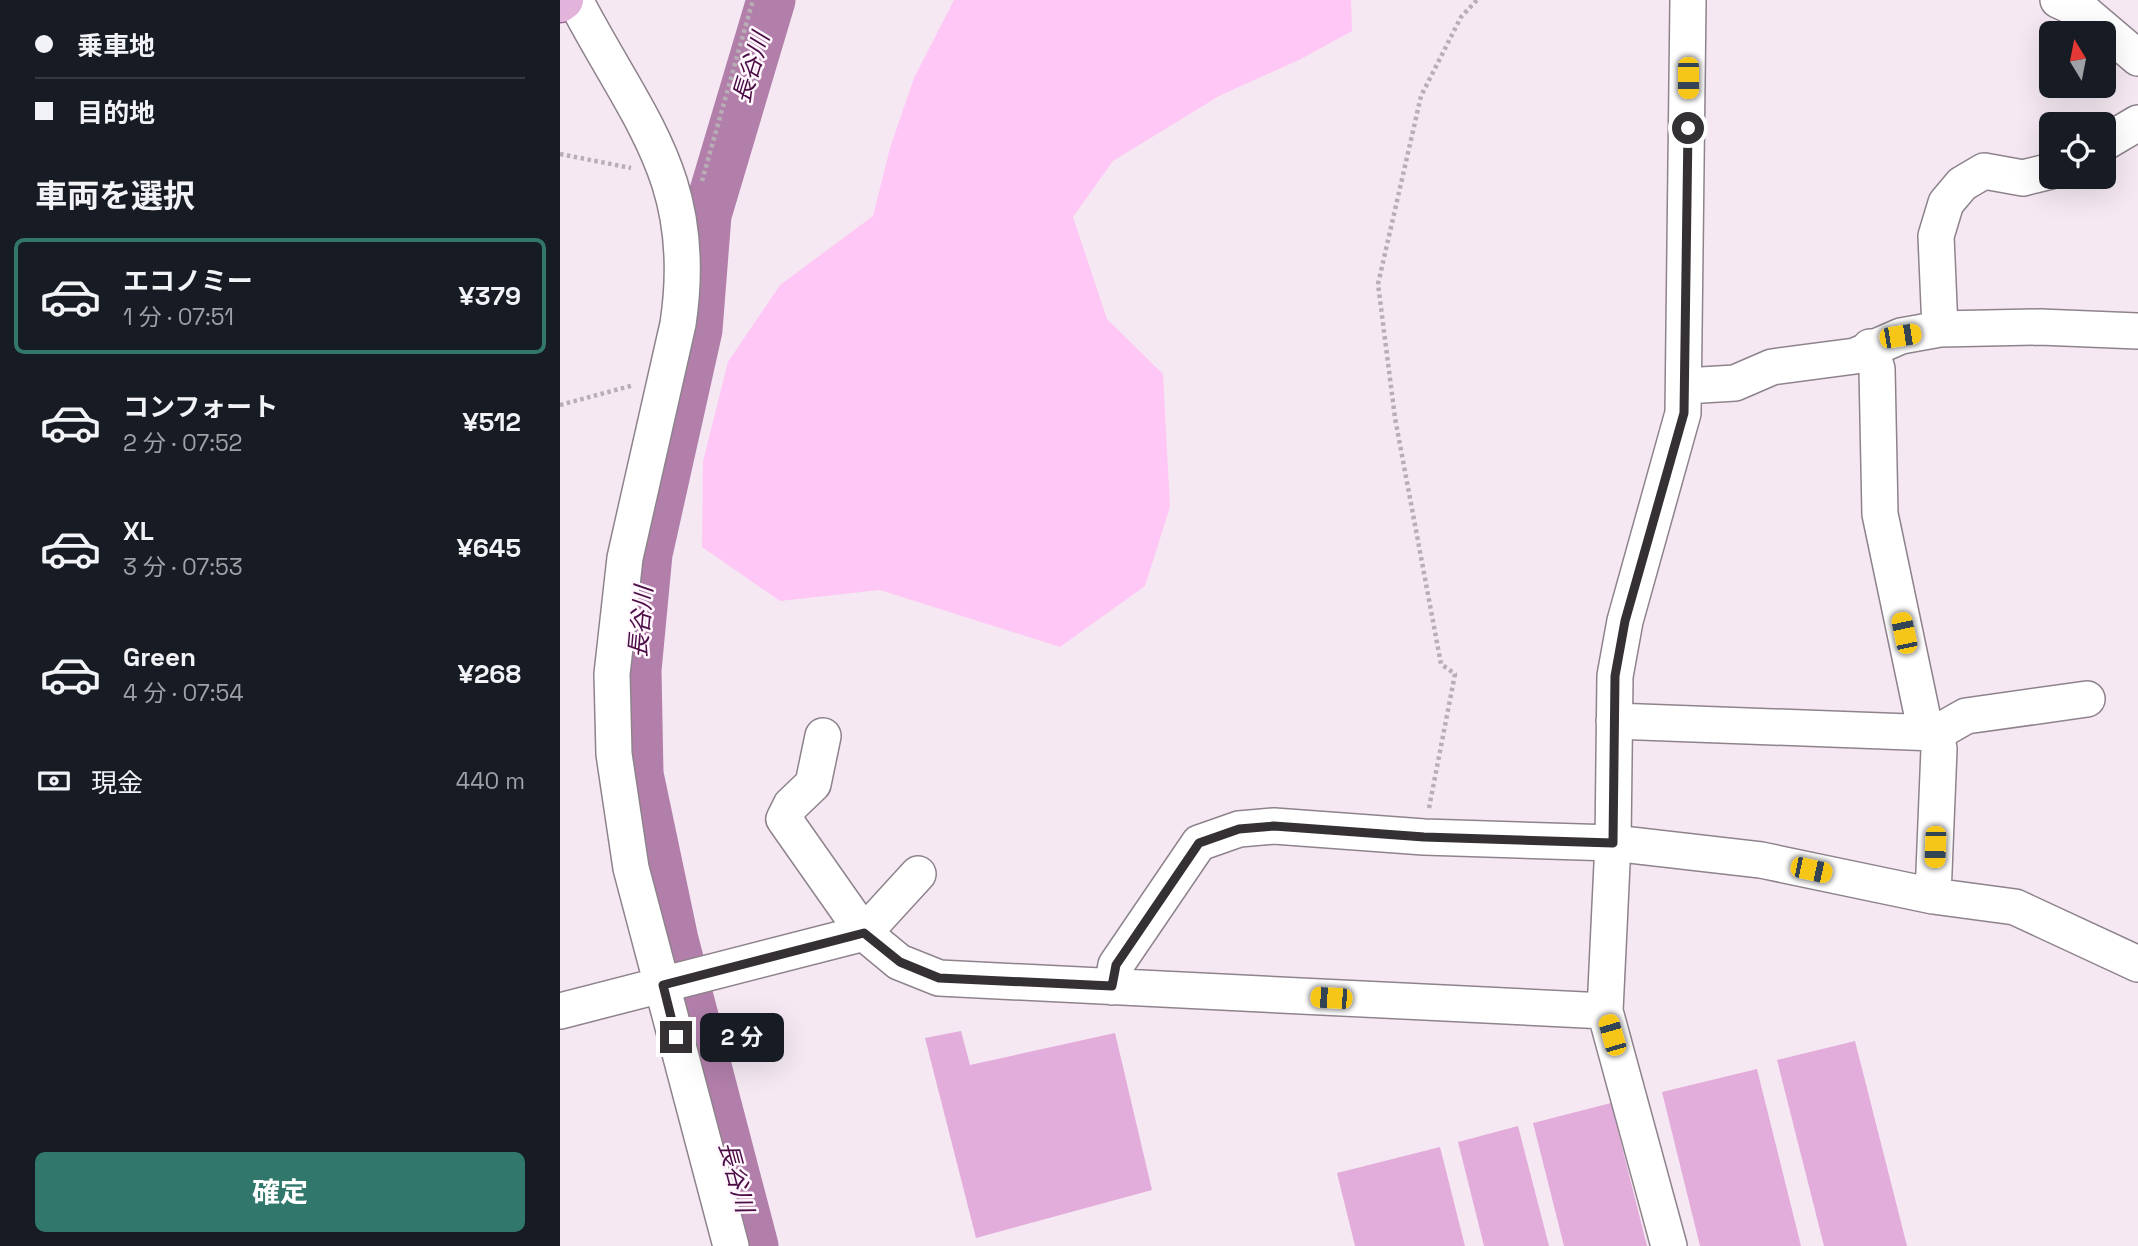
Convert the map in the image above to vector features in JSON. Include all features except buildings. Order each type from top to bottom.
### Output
[{"type":"street","points":[[575,0],[656,143],[668,175],[683,243],[684,286],[625,558],[612,674],[614,754],[631,868],[678,981],[731,1246]]},
{"type":"street","points":[[1669,1246],[1605,1011],[1613,843],[1615,676],[1625,621],[1684,413],[1688,0]]},
{"type":"street","points":[[2058,0],[2084,12],[2138,58]]},
{"type":"street","points":[[2116,136],[2138,123]]},
{"type":"street","points":[[1940,329],[1936,236],[1946,203],[1962,184],[1984,172],[2023,178],[2039,174]]},
{"type":"street","points":[[1685,386],[1735,383],[1772,367],[1855,356],[1870,347],[1900,336],[1940,329],[2040,327],[2138,331]]},
{"type":"street","points":[[1870,347],[1877,369],[1880,514],[1931,733],[1938,749],[1933,896]]},
{"type":"street","points":[[1614,721],[1931,733],[1966,716],[2087,699]]},
{"type":"street","points":[[823,736],[813,784],[791,805],[784,819],[864,933],[900,962],[939,978],[1605,1011]]},
{"type":"street","points":[[1112,986],[1116,965],[1199,843],[1239,829],[1274,826],[1424,837],[1613,843],[1762,860],[1933,896],[2015,907],[2138,964]]},
{"type":"street","points":[[560,1011],[864,933],[918,874]]},
{"type":"path","points":[[698,192],[754,0]]},
{"type":"path","points":[[1424,837],[1455,674],[1441,664],[1395,418],[1378,284],[1421,96],[1461,17],[1477,0]]},
{"type":"path","points":[[560,154],[668,175]]},
{"type":"path","points":[[560,405],[666,376]]},
{"type":"shaded area","points":[[954,0],[1351,0],[1352,31],[1301,59],[1219,96],[1113,161],[1073,217],[1107,319],[1163,374],[1170,507],[1145,586],[1060,647],[880,590],[780,601],[702,547],[703,461],[728,362],[780,285],[873,216],[890,148],[914,78]]},
{"type":"waterway","name":"長谷川","points":[[754,1246],[674,940],[639,774],[637,670],[648,554],[698,330],[707,215],[771,0]]},
{"type":"route","points":[[676,1037],[663,985],[864,933],[900,962],[939,978],[1112,986],[1116,965],[1168,884],[1199,843],[1239,829],[1274,826],[1424,837],[1613,843],[1615,676],[1625,621],[1684,413],[1688,128]]}]
